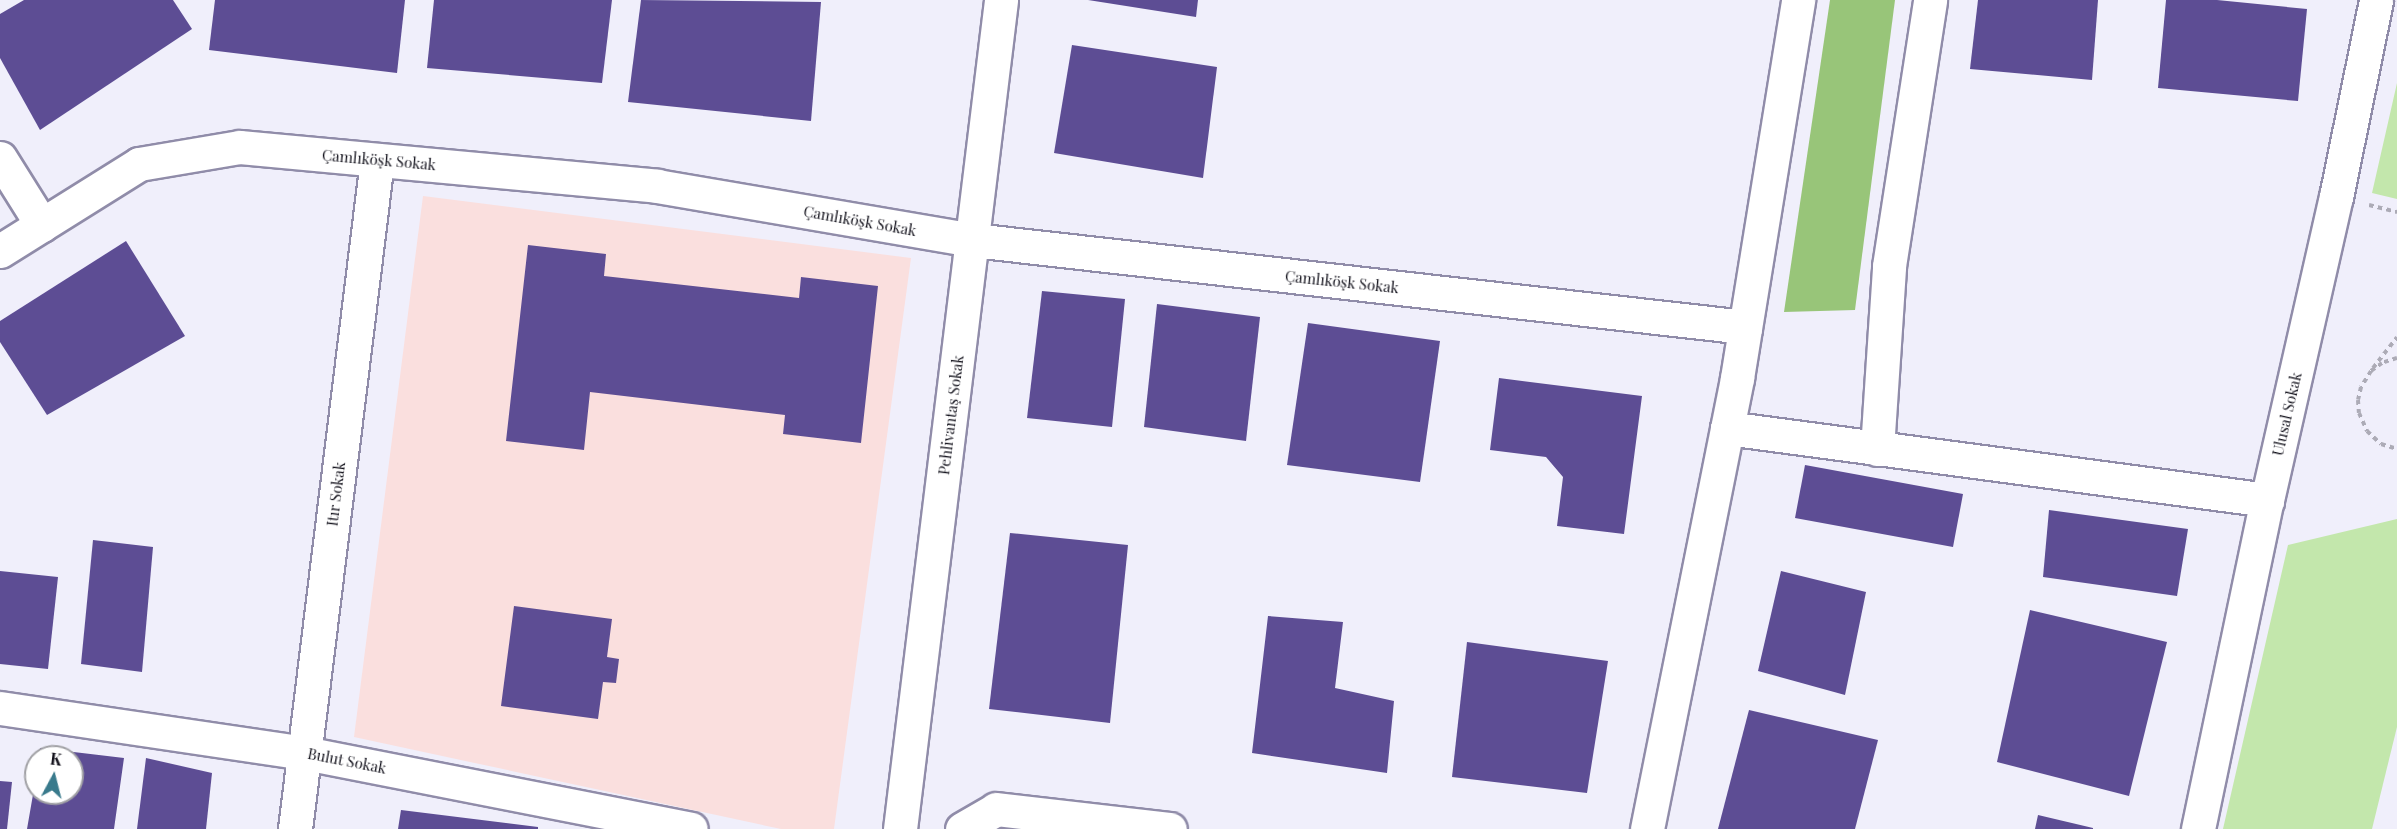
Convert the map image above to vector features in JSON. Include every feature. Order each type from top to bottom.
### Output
[{"type":"street","name":"Pehlivantaş Sokak","points":[[900,829],[1001,0]]},
{"type":"street","points":[[1647,829],[1727,428],[1798,0]]},
{"type":"street","points":[[1877,449],[1889,266],[1930,0]]},
{"type":"street","name":"Ulusal Sokak","points":[[2198,829],[2336,197],[2376,0]]},
{"type":"street","name":"Çamlıköşk Sokak","points":[[0,251],[139,164],[240,147],[657,186],[973,240],[1745,327]]},
{"type":"street","points":[[0,158],[42,225]]},
{"type":"street","name":"Itır Sokak","points":[[295,829],[377,160]]},
{"type":"street","points":[[1727,428],[2268,500]]},
{"type":"street","name":"Bulut Sokak","points":[[0,708],[304,753],[691,829]]},
{"type":"street","points":[[962,829],[996,808],[1170,829]]},
{"type":"path","points":[[2397,337],[2367,376],[2358,400],[2363,425],[2376,440],[2397,449]]},
{"type":"path","points":[[2367,376],[2382,363],[2397,358]]},
{"type":"shaded area","points":[[423,196],[911,258],[834,829],[781,829],[354,737]]},
{"type":"green space","points":[[1830,0],[1895,0],[1855,310],[1784,312]]},
{"type":"green space","points":[[2397,83],[2397,199],[2372,193]]},
{"type":"green space","points":[[2397,519],[2397,727],[2372,829],[2223,829],[2288,545]]},
{"type":"building","points":[[24,0],[173,0],[192,29],[40,130],[0,58],[0,14]]},
{"type":"building","points":[[215,0],[405,0],[397,73],[209,50]]},
{"type":"building","points":[[434,0],[612,0],[602,83],[427,68]]},
{"type":"building","points":[[641,0],[821,2],[811,121],[628,102]]},
{"type":"building","points":[[1088,0],[1198,0],[1196,17]]},
{"type":"building","points":[[1978,0],[2098,0],[2092,80],[1970,69]]},
{"type":"building","points":[[2166,0],[2217,0],[2307,9],[2298,101],[2158,88]]},
{"type":"building","points":[[1072,45],[1217,67],[1203,178],[1054,153]]},
{"type":"building","points":[[126,241],[185,336],[47,415],[0,342],[0,321]]},
{"type":"building","points":[[528,245],[606,254],[604,276],[799,298],[801,277],[878,286],[861,443],[783,434],[785,415],[590,392],[584,450],[506,441]]},
{"type":"building","points":[[1042,291],[1125,299],[1112,427],[1027,418]]},
{"type":"building","points":[[1157,304],[1260,317],[1246,441],[1144,427]]},
{"type":"building","points":[[1308,323],[1440,341],[1420,482],[1287,465]]},
{"type":"building","points":[[1499,378],[1642,396],[1624,534],[1557,526],[1563,477],[1546,457],[1490,450]]},
{"type":"building","points":[[1805,465],[1963,494],[1953,547],[1795,518]]},
{"type":"building","points":[[2049,510],[2188,529],[2177,596],[2043,577]]},
{"type":"building","points":[[1010,533],[1128,545],[1110,723],[989,709]]},
{"type":"building","points":[[93,540],[153,547],[142,672],[81,664]]},
{"type":"building","points":[[0,571],[58,577],[48,669],[0,664]]},
{"type":"building","points":[[1781,571],[1866,592],[1845,695],[1758,671]]},
{"type":"building","points":[[514,606],[612,619],[607,657],[619,659],[616,683],[603,682],[598,719],[501,706]]},
{"type":"building","points":[[2030,610],[2167,642],[2129,796],[1997,762]]},
{"type":"building","points":[[1268,616],[1343,622],[1335,688],[1394,701],[1387,773],[1252,753]]},
{"type":"building","points":[[1467,642],[1608,661],[1587,793],[1452,777]]},
{"type":"building","points":[[1749,710],[1878,740],[1855,829],[1718,829]]},
{"type":"building","points":[[84,753],[124,758],[114,829],[27,829],[31,805],[84,805]]},
{"type":"building","points":[[146,758],[212,773],[206,829],[137,829]]},
{"type":"building","points":[[0,781],[12,782],[7,829],[0,829]]},
{"type":"building","points":[[401,810],[538,827],[538,829],[398,829]]},
{"type":"building","points":[[2038,815],[2093,828],[2093,829],[2035,829]]}]
